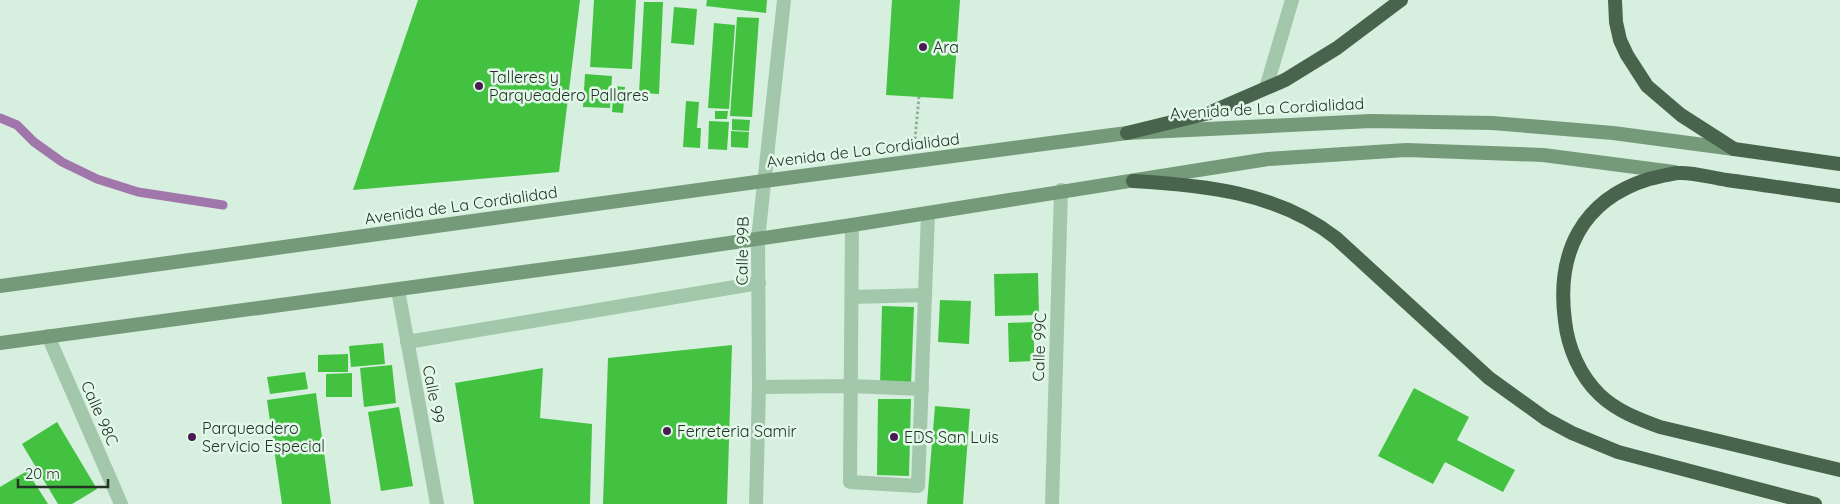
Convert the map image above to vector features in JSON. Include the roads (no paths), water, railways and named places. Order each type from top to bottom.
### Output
[{"type":"highway","points":[[1127,133],[1209,113],[1285,80],[1337,48],[1401,0]]},
{"type":"highway","points":[[1615,0],[1616,22],[1620,40],[1627,55],[1647,86],[1681,116],[1734,150],[1840,164]]},
{"type":"highway","points":[[1840,196],[1679,173],[1650,179],[1616,194],[1589,217],[1572,245],[1563,273],[1563,307],[1569,340],[1580,370],[1600,395],[1618,409],[1636,418],[1674,431],[1840,470]]},
{"type":"highway","points":[[1132,181],[1186,184],[1230,192],[1286,208],[1308,218],[1336,238],[1489,378],[1546,418],[1572,433],[1618,452],[1815,504]]},
{"type":"main road","name":"Avenida de La Cordialidad","points":[[0,286],[1127,133],[1371,121],[1492,123],[1614,133],[1734,150]]},
{"type":"main road","points":[[0,342],[398,290],[758,239],[928,213],[1060,190],[1132,181],[1268,159],[1406,150],[1542,155],[1679,173]]},
{"type":"street","name":"Calle 99B","points":[[756,504],[759,387],[758,239],[784,0]]},
{"type":"street","points":[[1266,88],[1292,0]]},
{"type":"street","name":"Calle 99C","points":[[1052,504],[1060,190]]},
{"type":"street","points":[[852,225],[850,482],[918,486],[928,213]]},
{"type":"street","points":[[407,342],[759,283]]},
{"type":"street","name":"Calle 99","points":[[398,290],[437,504]]},
{"type":"street","points":[[852,297],[925,295]]},
{"type":"street","name":"Calle 98C","points":[[48,336],[116,502]]},
{"type":"street","points":[[759,387],[851,386],[922,389]]},
{"type":"waterway","points":[[0,118],[17,125],[34,142],[62,162],[97,179],[138,192],[223,205]]},
{"type":"place","name":"Ara","points":[[923,47]]},
{"type":"place","name":"Talleres y Parqueadero Pallares","points":[[479,86]]},
{"type":"place","name":"Ferreteria Samir","points":[[667,431]]},
{"type":"place","name":"Parqueadero Servicio Especial","points":[[192,437]]},
{"type":"place","name":"EDS San Luis","points":[[894,437]]}]
